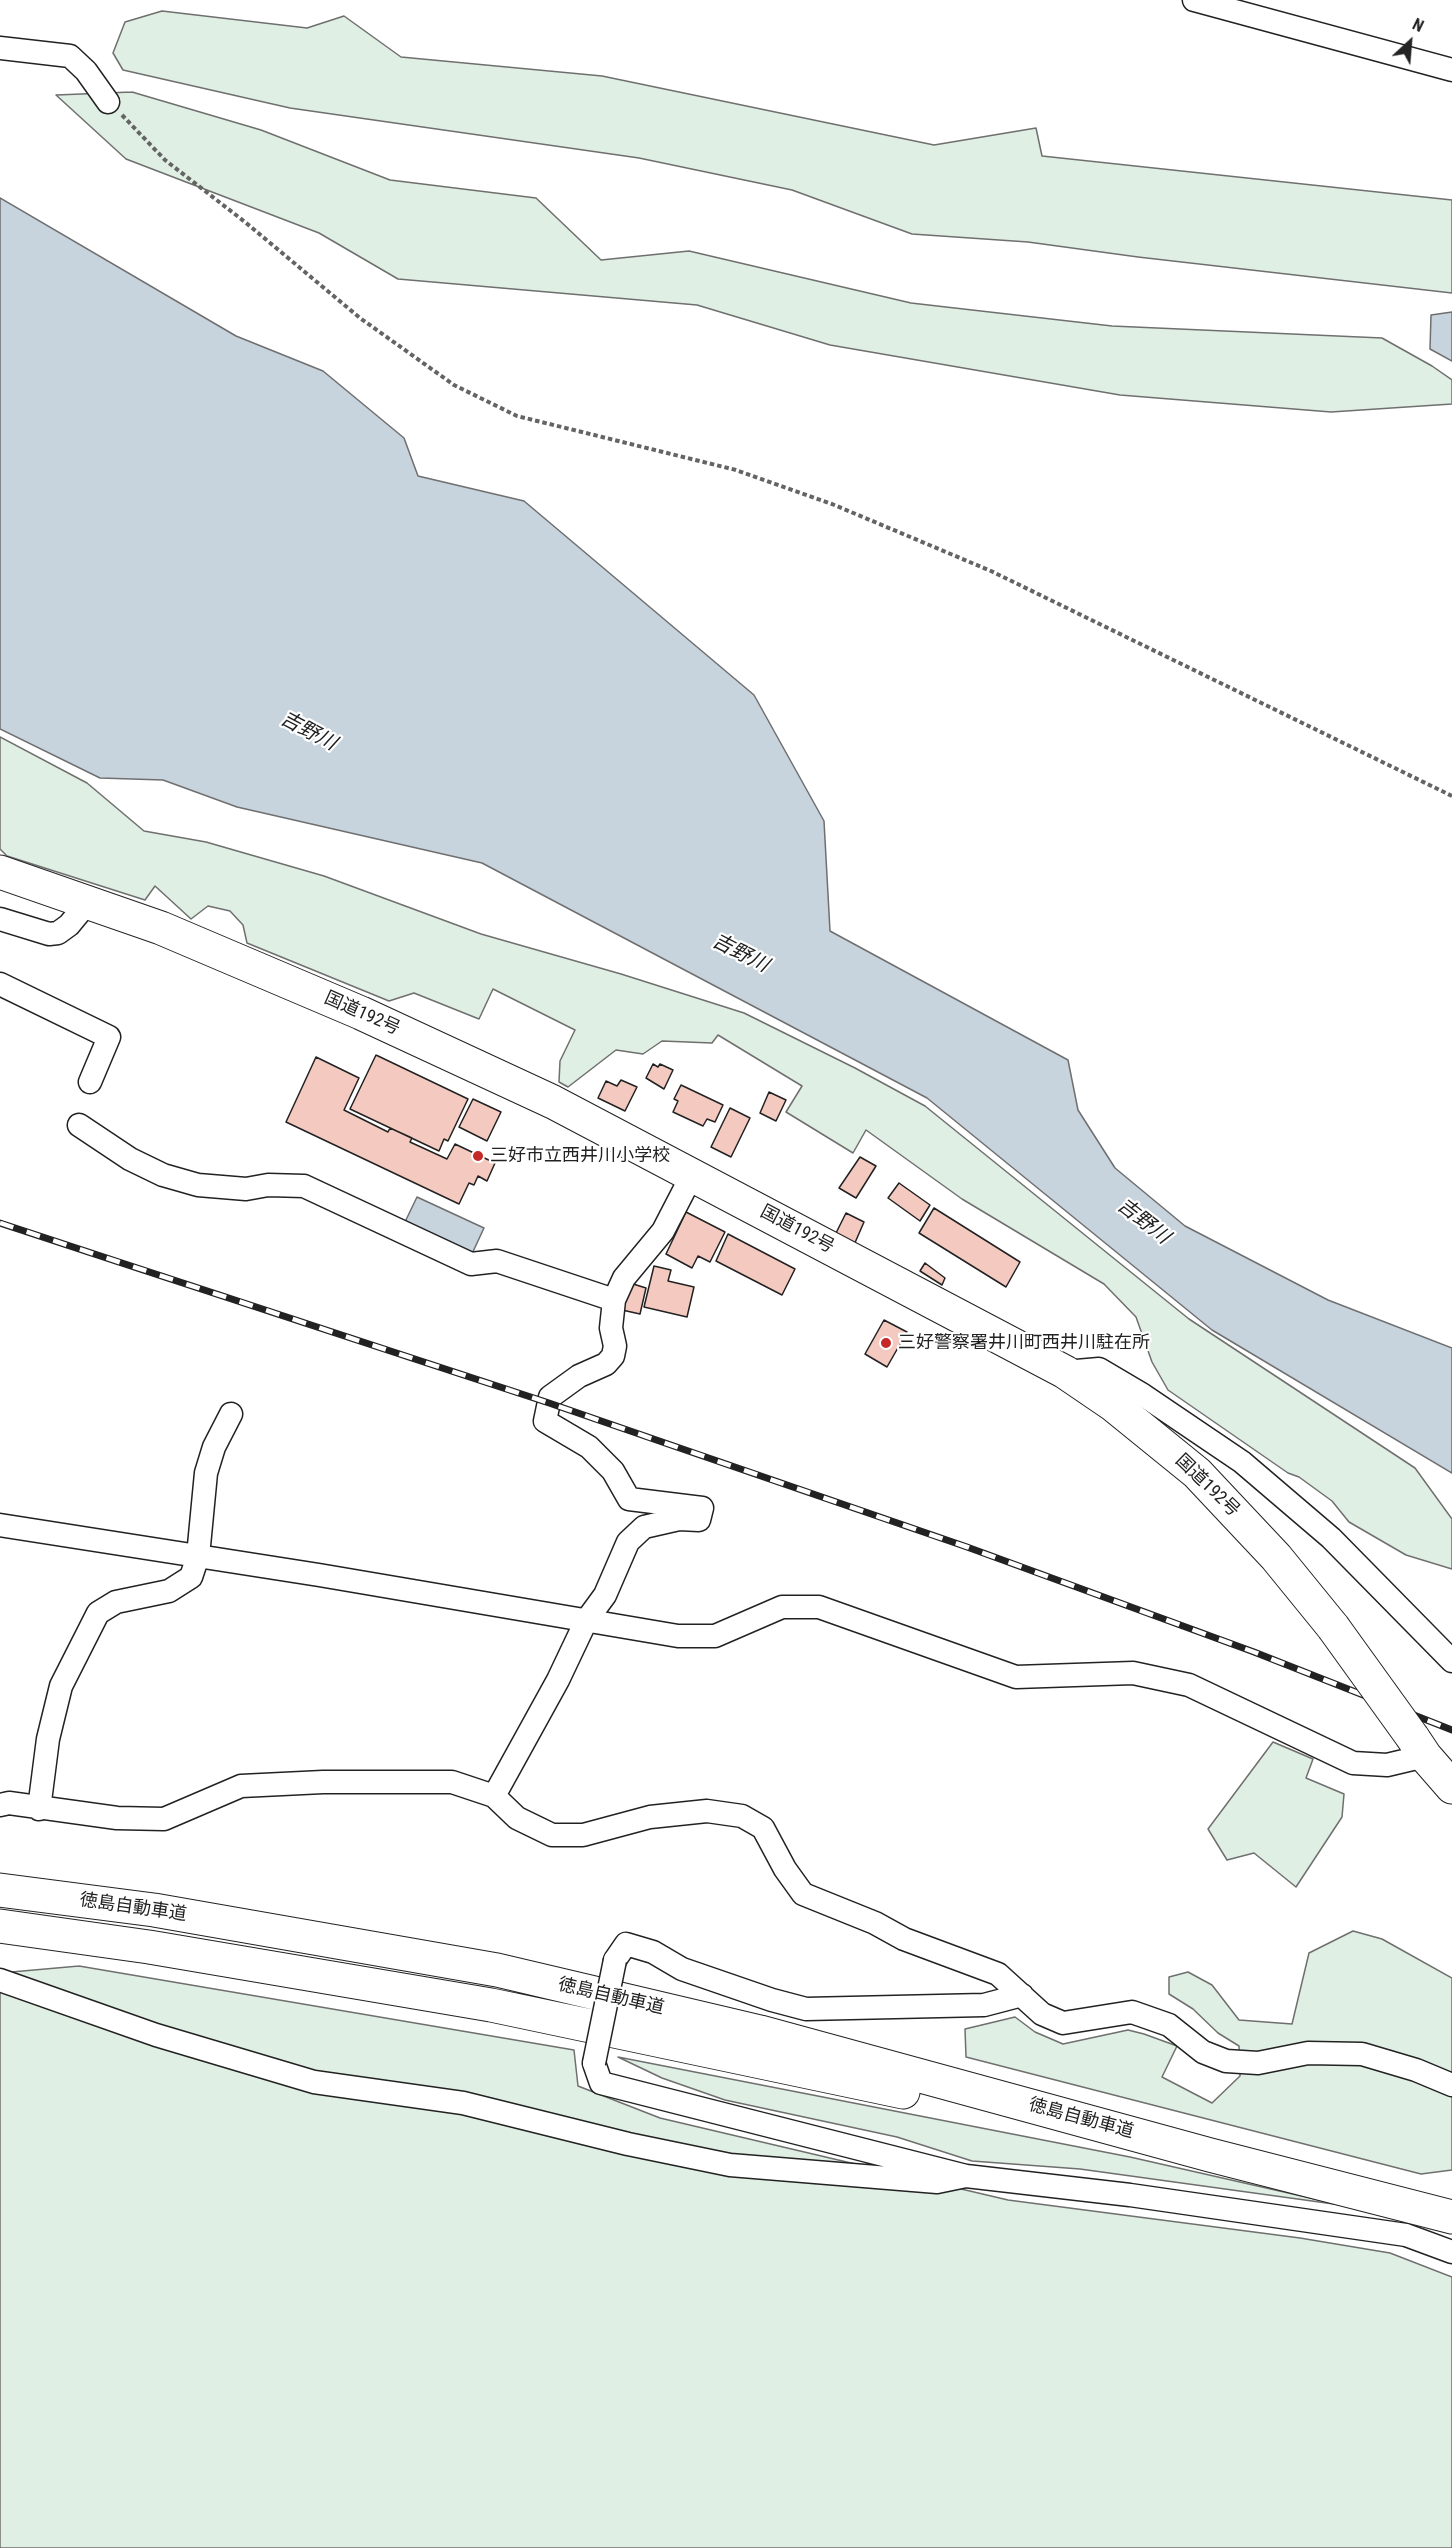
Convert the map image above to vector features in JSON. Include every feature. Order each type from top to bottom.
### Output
[{"type":"highway","name":"国道192号","points":[[0,872],[161,927],[361,1013],[553,1102],[1065,1372],[1112,1404],[1197,1473],[1276,1557],[1333,1628],[1419,1747],[1452,1787]]},
{"type":"highway","name":"徳島自動車道","points":[[0,1890],[154,1910],[497,1970],[760,2032],[1210,2155],[1452,2217]]},
{"type":"highway","name":"徳島自動車道","points":[[0,1926],[149,1947],[491,2005],[1210,2155]]},
{"type":"street","points":[[1194,0],[1452,70]]},
{"type":"street","points":[[0,48],[70,56],[86,71],[108,102]]},
{"type":"street","points":[[0,919],[49,933],[58,933],[69,925],[88,902]]},
{"type":"street","points":[[0,984],[109,1037],[90,1082]]},
{"type":"street","points":[[79,1125],[130,1159],[163,1175],[198,1185],[246,1189],[268,1185],[304,1186],[471,1264],[497,1261],[614,1300]]},
{"type":"street","points":[[494,1796],[558,1680],[586,1621],[605,1595],[628,1542],[644,1527],[679,1519],[699,1520],[702,1508],[629,1498],[613,1471],[589,1447],[545,1421],[550,1397],[579,1376],[606,1364],[613,1356],[615,1346],[611,1328],[614,1300],[624,1278],[663,1231],[692,1175]]},
{"type":"street","points":[[1065,1372],[1099,1369],[1242,1462],[1331,1538],[1452,1661]]},
{"type":"street","points":[[39,1809],[48,1739],[61,1686],[98,1613],[116,1602],[170,1591],[191,1577],[198,1556],[206,1473],[214,1447],[231,1414]]},
{"type":"street","points":[[0,1525],[678,1636],[715,1636],[782,1607],[819,1607],[1016,1677],[1133,1673],[1190,1685],[1353,1763],[1387,1765],[1419,1747]]},
{"type":"street","points":[[0,1805],[9,1803],[39,1809],[117,1818],[164,1819],[241,1786],[323,1782],[452,1782],[494,1796],[517,1818],[552,1835],[583,1835],[650,1817],[707,1811],[742,1816],[763,1828],[785,1869],[802,1894],[875,1923],[904,1939],[998,1974],[1042,2014],[1063,2023],[1132,2012],[1169,2025],[1203,2052],[1226,2061],[1258,2063],[1308,2053],[1362,2054],[1416,2070],[1452,2085]]},
{"type":"street","points":[[1022,1995],[984,2005],[806,2009],[772,2000],[682,1969],[653,1952],[626,1944],[615,1960],[594,2063],[601,2083],[966,2176],[1130,2195],[1406,2235],[1452,2252]]},
{"type":"street","points":[[0,1980],[145,2032],[314,2082],[463,2103],[628,2144],[730,2165],[937,2182],[966,2176]]},
{"type":"path","points":[[108,102],[165,160],[245,222],[360,318],[454,385],[517,416],[736,470],[842,508],[991,571],[1452,796]]},
{"type":"green space","points":[[162,11],[307,28],[344,16],[401,57],[602,76],[934,145],[1036,128],[1042,156],[1452,200],[1452,293],[1028,242],[912,234],[792,190],[639,158],[290,108],[123,70],[113,53],[125,22]]},
{"type":"green space","points":[[132,92],[261,130],[390,180],[536,198],[601,260],[689,251],[911,303],[1112,326],[1382,338],[1452,380],[1452,404],[1331,412],[1120,395],[830,345],[697,305],[398,279],[319,233],[126,159],[56,95]]},
{"type":"green space","points":[[0,737],[87,783],[144,831],[206,842],[324,876],[481,934],[621,974],[744,1013],[855,1068],[925,1106],[1189,1319],[1415,1468],[1452,1519],[1452,1569],[1406,1555],[1349,1522],[1332,1501],[1168,1390],[1152,1362],[1136,1317],[1104,1284],[962,1199],[866,1130],[853,1153],[786,1112],[802,1086],[718,1035],[712,1043],[662,1041],[643,1054],[616,1050],[568,1087],[559,1082],[560,1061],[575,1030],[493,989],[479,1019],[414,993],[389,1001],[247,943],[243,925],[230,911],[208,906],[191,919],[155,886],[145,900],[7,856],[0,849]]},
{"type":"green space","points":[[1273,1742],[1313,1759],[1306,1778],[1344,1794],[1342,1817],[1296,1887],[1254,1853],[1227,1860],[1208,1829]]},
{"type":"green space","points":[[1353,1931],[1382,1939],[1452,1978],[1452,2170],[1421,2174],[966,2057],[965,2029],[1015,2017],[1035,2032],[1063,2044],[1128,2030],[1177,2046],[1162,2077],[1212,2103],[1240,2076],[1239,2046],[1218,2033],[1193,2009],[1169,1994],[1169,1977],[1188,1972],[1212,1985],[1239,2020],[1292,2024],[1309,1953]]},
{"type":"green space","points":[[79,1966],[574,2050],[578,2086],[660,2118],[1008,2200],[1300,2238],[1390,2253],[1452,2277],[1452,2548],[0,2548],[0,1973]]},
{"type":"green space","points":[[618,2057],[1130,2157],[1341,2205],[1080,2169],[972,2161],[897,2137],[725,2100],[662,2078]]},
{"type":"water","name":"吉野川","points":[[0,198],[236,336],[323,371],[404,438],[418,476],[524,501],[754,695],[824,821],[830,931],[1068,1060],[1078,1110],[1115,1168],[1185,1226],[1328,1300],[1452,1348],[1452,1473],[1212,1330],[927,1098],[482,863],[237,807],[163,780],[100,778],[0,729]]},
{"type":"water","points":[[1452,312],[1452,361],[1430,349],[1431,315]]},
{"type":"water","points":[[417,1197],[484,1228],[471,1256],[404,1224]]},
{"type":"building","points":[[376,1055],[468,1099],[448,1141],[444,1139],[439,1151],[350,1109]]},
{"type":"building","points":[[316,1057],[359,1078],[344,1110],[388,1132],[390,1128],[412,1138],[410,1142],[447,1159],[455,1144],[495,1163],[487,1181],[478,1176],[474,1185],[469,1183],[459,1204],[286,1122]]},
{"type":"building","points":[[653,1064],[658,1067],[660,1064],[673,1070],[664,1089],[646,1078]]},
{"type":"building","points":[[621,1080],[637,1087],[625,1111],[598,1098],[606,1081],[617,1086]]},
{"type":"building","points":[[681,1085],[723,1105],[715,1122],[707,1119],[703,1126],[673,1112],[678,1101],[674,1099]]},
{"type":"building","points":[[769,1092],[786,1100],[776,1121],[760,1113]]},
{"type":"building","points":[[473,1099],[501,1112],[487,1141],[459,1127]]},
{"type":"building","points":[[730,1108],[750,1118],[731,1157],[711,1147]]},
{"type":"building","points":[[860,1157],[876,1166],[856,1198],[839,1188]]},
{"type":"building","points":[[899,1183],[930,1205],[920,1221],[888,1198]]},
{"type":"building","points":[[934,1208],[1020,1262],[1006,1287],[919,1233]]},
{"type":"building","points":[[686,1212],[725,1232],[710,1262],[698,1256],[692,1268],[666,1254]]},
{"type":"building","points":[[846,1213],[864,1222],[854,1245],[835,1235]]},
{"type":"building","points":[[728,1234],[795,1269],[782,1295],[716,1261]]},
{"type":"building","points":[[925,1263],[945,1278],[942,1285],[920,1271]]},
{"type":"building","points":[[654,1266],[671,1270],[668,1281],[694,1287],[687,1317],[644,1307]]},
{"type":"building","points":[[630,1283],[646,1288],[640,1314],[622,1310]]},
{"type":"building","name":"三好警察署井川町西井川駐在所","points":[[884,1320],[907,1332],[887,1367],[865,1354]]},
{"type":"railway","points":[[0,1223],[549,1403],[967,1547],[1254,1652],[1452,1730]]},
{"type":"place","name":"三好市立西井川小学校","points":[[478,1156]]},
{"type":"place","name":"三好警察署井川町西井川駐在所","points":[[886,1343]]}]
